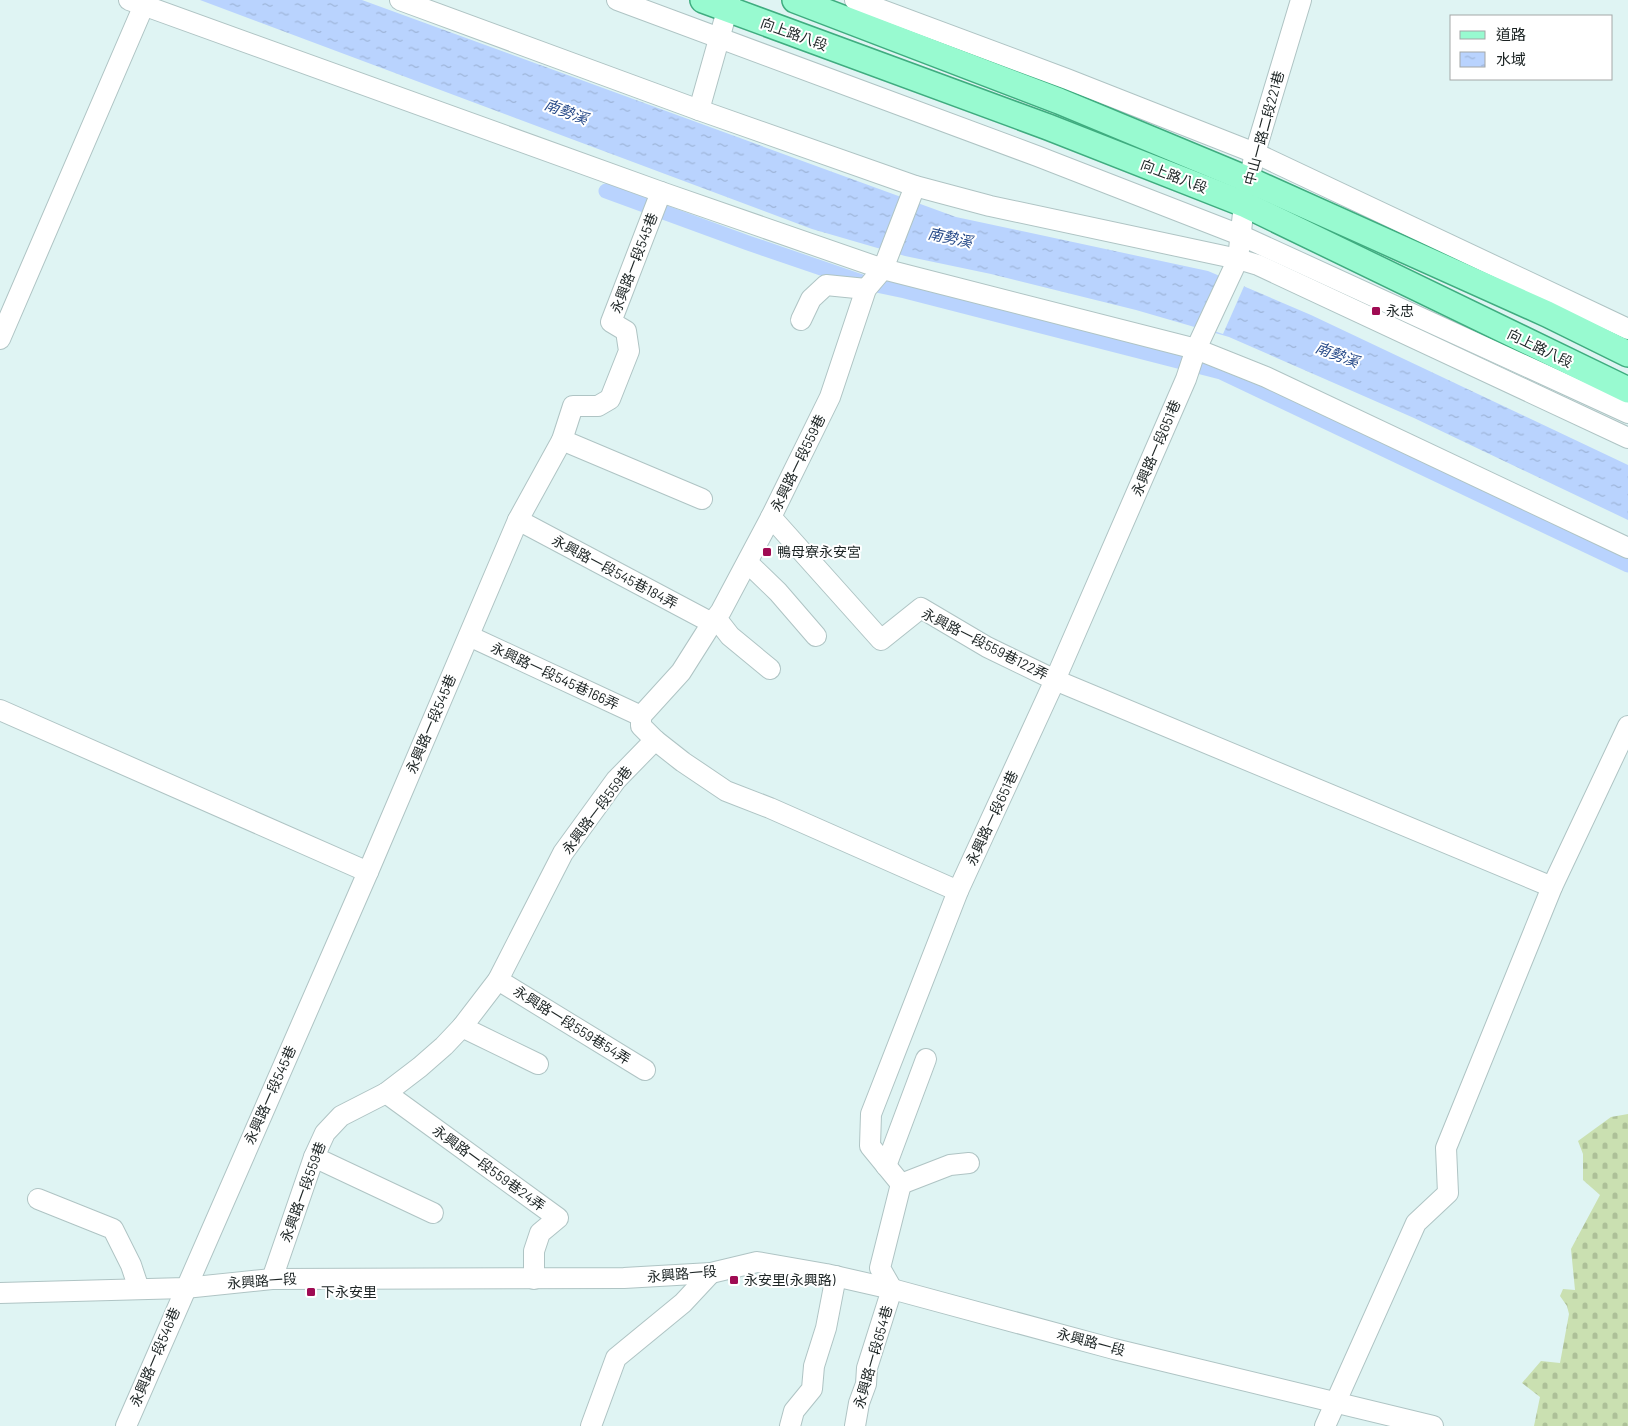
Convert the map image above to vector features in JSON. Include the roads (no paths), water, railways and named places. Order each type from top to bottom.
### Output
[{"type":"main road","name":"向上路八段","points":[[703,0],[729,4],[1048,127],[1247,192],[1529,306],[1628,354]]},
{"type":"main road","name":"向上路八段","points":[[795,0],[1059,101],[1247,192],[1628,390]]},
{"type":"street","points":[[400,0],[699,110],[912,192],[990,206],[1238,259],[1258,265],[1628,438]]},
{"type":"street","points":[[617,0],[1037,156],[1240,235],[1628,413]]},
{"type":"street","points":[[855,0],[1066,78],[1255,153],[1628,329]]},
{"type":"street","name":"中山一路二段221巷","points":[[1238,259],[1240,235],[1255,153],[1301,0]]},
{"type":"street","points":[[0,339],[136,3],[661,192],[886,263],[1196,349],[1266,377],[1628,548]]},
{"type":"street","points":[[699,110],[729,4]]},
{"type":"street","name":"永興路一段545巷","points":[[185,1288],[368,872],[518,520],[562,440],[573,406],[598,406],[610,399],[629,351],[626,330],[611,322],[661,192]]},
{"type":"street","points":[[886,263],[912,192]]},
{"type":"street","name":"永興路一段651巷","points":[[901,1184],[870,1146],[871,1114],[958,891],[1055,680],[1186,379],[1196,349],[1238,259]]},
{"type":"street","name":"永興路一段559巷","points":[[641,716],[681,672],[748,563],[772,518],[830,397],[866,288],[886,263]]},
{"type":"street","points":[[801,320],[811,300],[826,285],[866,288]]},
{"type":"street","points":[[562,440],[702,499]]},
{"type":"street","name":"永興路一段559巷122弄","points":[[772,518],[881,640],[921,608],[987,647],[1055,680]]},
{"type":"street","name":"永興路一段545巷184弄","points":[[518,520],[714,621]]},
{"type":"street","points":[[748,563],[778,592],[816,636]]},
{"type":"street","points":[[714,621],[770,669]]},
{"type":"street","name":"永興路一段545巷166弄","points":[[469,636],[641,716]]},
{"type":"street","points":[[1055,680],[1552,888]]},
{"type":"street","points":[[0,710],[368,872]]},
{"type":"street","points":[[641,716],[640,726],[655,740],[683,762],[726,791],[770,808],[958,891]]},
{"type":"street","points":[[1325,1426],[1416,1223],[1448,1192],[1446,1148],[1552,888],[1628,726]]},
{"type":"street","name":"永興路一段559巷","points":[[272,1279],[314,1156],[325,1133],[341,1116],[386,1093],[444,1046],[462,1027],[498,980],[563,853],[616,780],[655,740]]},
{"type":"street","name":"永興路一段559巷54弄","points":[[498,980],[645,1070]]},
{"type":"street","points":[[462,1027],[538,1064]]},
{"type":"street","points":[[886,1166],[926,1059]]},
{"type":"street","name":"永興路一段559巷24弄","points":[[386,1093],[558,1218],[540,1233],[534,1251],[534,1280]]},
{"type":"street","points":[[314,1156],[433,1213]]},
{"type":"street","points":[[892,1288],[880,1268],[901,1184],[950,1165],[969,1163]]},
{"type":"street","points":[[38,1198],[113,1229],[139,1289]]},
{"type":"street","name":"永興路一段","points":[[0,1293],[185,1288],[272,1279],[534,1280],[624,1278],[711,1273],[757,1262],[892,1288],[1114,1349],[1433,1426]]},
{"type":"street","points":[[591,1426],[616,1358],[682,1303],[711,1273]]},
{"type":"street","points":[[790,1426],[794,1411],[812,1389],[814,1366],[826,1328],[836,1276]]},
{"type":"street","name":"永興路一段546巷","points":[[126,1426],[185,1288]]},
{"type":"street","name":"永興路一段654巷","points":[[855,1426],[859,1403],[866,1384],[866,1368],[892,1288]]},
{"type":"water","name":"南勢溪","points":[[200,0],[362,0],[956,217],[1208,271],[1311,315],[1628,465],[1628,520],[1414,418],[1229,337],[1136,310],[991,274],[905,256],[812,229]]},
{"type":"waterway","points":[[606,191],[862,282],[905,291],[1221,372],[1628,565]]},
{"type":"place","name":"永忠","points":[[1376,311]]},
{"type":"place","name":"鴨母寮永安宮","points":[[767,552]]},
{"type":"place","name":"永安里(永興路)","points":[[734,1280]]},
{"type":"place","name":"下永安里","points":[[311,1292]]}]
